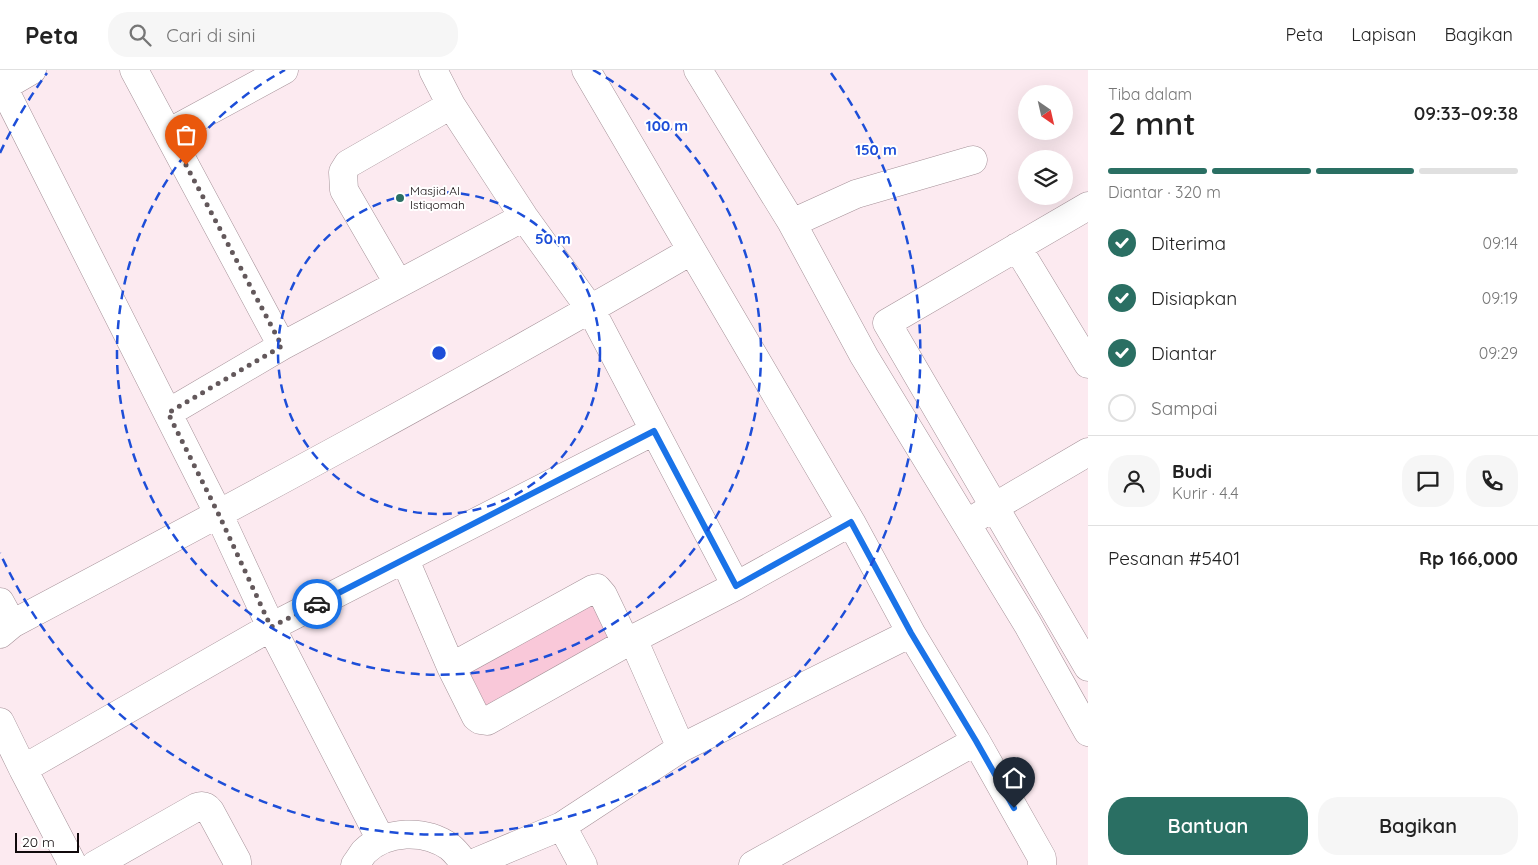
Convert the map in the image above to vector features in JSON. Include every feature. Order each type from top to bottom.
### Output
[{"type":"street","points":[[32,70],[2,84],[219,515],[271,627],[381,840]]},
{"type":"street","points":[[134,70],[282,346]]},
{"type":"street","points":[[168,133],[284,70]]},
{"type":"street","points":[[433,70],[451,105],[524,217],[591,310],[736,586]]},
{"type":"street","points":[[586,70],[851,522],[911,633],[976,741],[1042,858],[1042,865]]},
{"type":"street","points":[[705,72],[792,223],[864,356],[1028,624],[1088,732]]},
{"type":"street","points":[[398,283],[344,190],[343,172],[348,164],[451,105]]},
{"type":"street","points":[[792,223],[856,194],[974,160]]},
{"type":"street","points":[[1088,206],[887,323],[1088,667]]},
{"type":"street","points":[[168,413],[282,346],[524,217]]},
{"type":"street","points":[[1017,247],[1088,364]]},
{"type":"street","points":[[4,620],[219,515],[591,310],[691,251]]},
{"type":"street","points":[[23,769],[271,627],[654,431]]},
{"type":"street","points":[[967,523],[1088,452]]},
{"type":"street","points":[[405,560],[451,667],[476,716],[480,720],[487,721],[629,641],[736,586],[851,522]]},
{"type":"street","points":[[451,667],[597,588],[603,595],[629,641],[681,748]]},
{"type":"street","points":[[469,865],[562,826],[681,748],[911,633]]},
{"type":"street","points":[[0,722],[73,865]]},
{"type":"street","points":[[754,865],[976,741]]},
{"type":"street","points":[[94,865],[197,807],[202,806],[210,811],[237,861],[237,865]]},
{"type":"street","points":[[562,826],[583,865]]},
{"type":"street","points":[[355,865],[364,852],[381,840],[405,834],[429,836],[451,848],[466,865]]},
{"type":"shaded area","points":[[597,588],[625,642],[484,720],[452,667]]},
{"type":"way so far","points":[[186,165],[282,346],[168,413],[219,515],[271,627],[317,604]]},
{"type":"place","name":"Masjid Al Istiqomah","points":[[400,198]]},
{"type":"route","points":[[317,604],[654,431],[736,586],[851,522],[911,633],[1014,808]]}]
